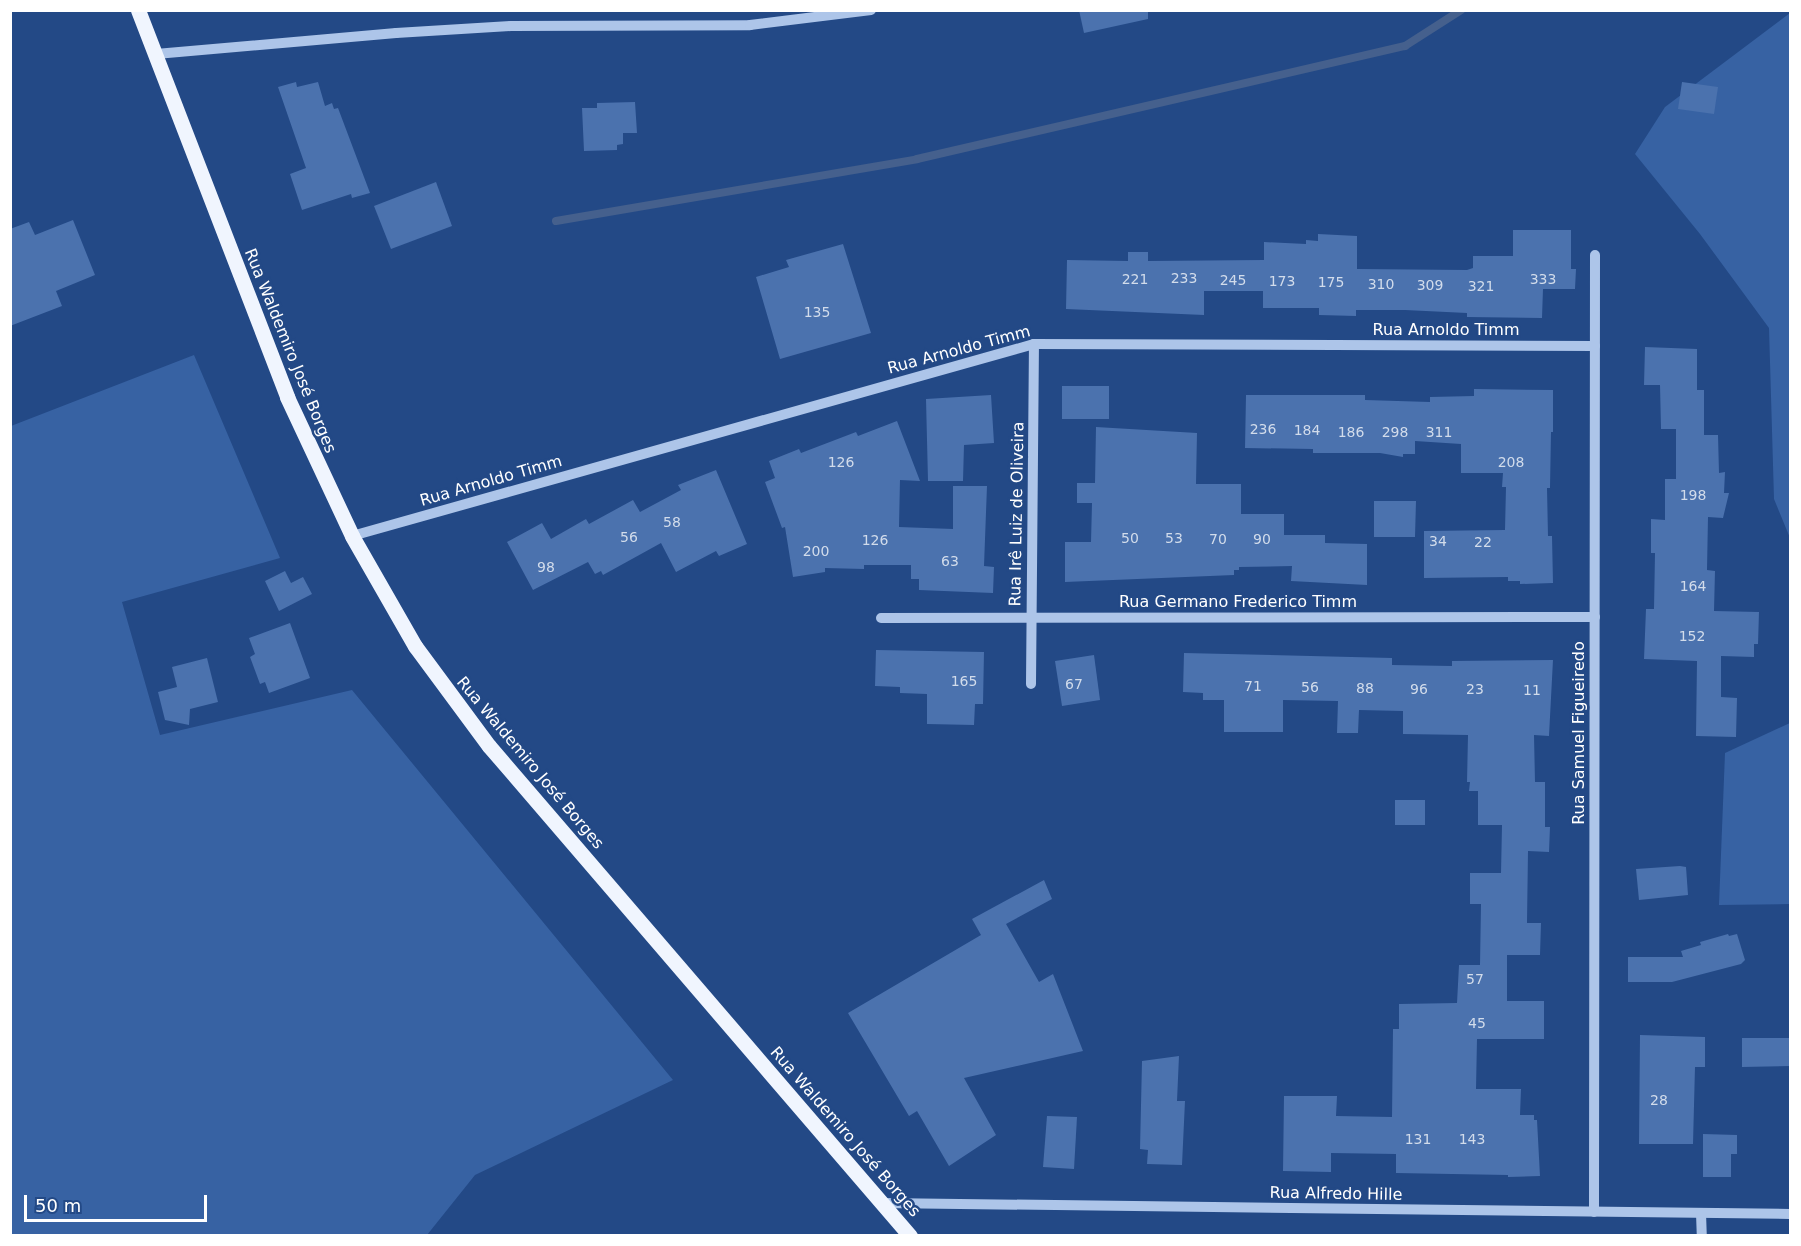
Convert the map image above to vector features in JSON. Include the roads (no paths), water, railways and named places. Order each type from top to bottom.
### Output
[{"type":"main road","name":"Rua Waldemiro José Borges","points":[[138,10],[287,397],[352,536],[415,646],[489,746],[910,1236]]},
{"type":"street","points":[[156,54],[396,33],[512,26],[750,25],[871,10]]},
{"type":"street","name":"Rua Samuel Figueiredo","points":[[1594,1212],[1595,255]]},
{"type":"street","name":"Rua Arnoldo Timm","points":[[352,536],[1034,344],[1595,346]]},
{"type":"street","name":"Rua Irê Luiz de Oliveira","points":[[1031,684],[1034,344]]},
{"type":"street","name":"Rua Germano Frederico Timm","points":[[881,618],[1595,617]]},
{"type":"street","name":"Rua Alfredo Hille","points":[[882,1203],[1791,1214]]},
{"type":"street","points":[[1701,1213],[1702,1236]]},
{"type":"waterway","points":[[556,221],[917,159],[1405,46],[1461,10]]}]
